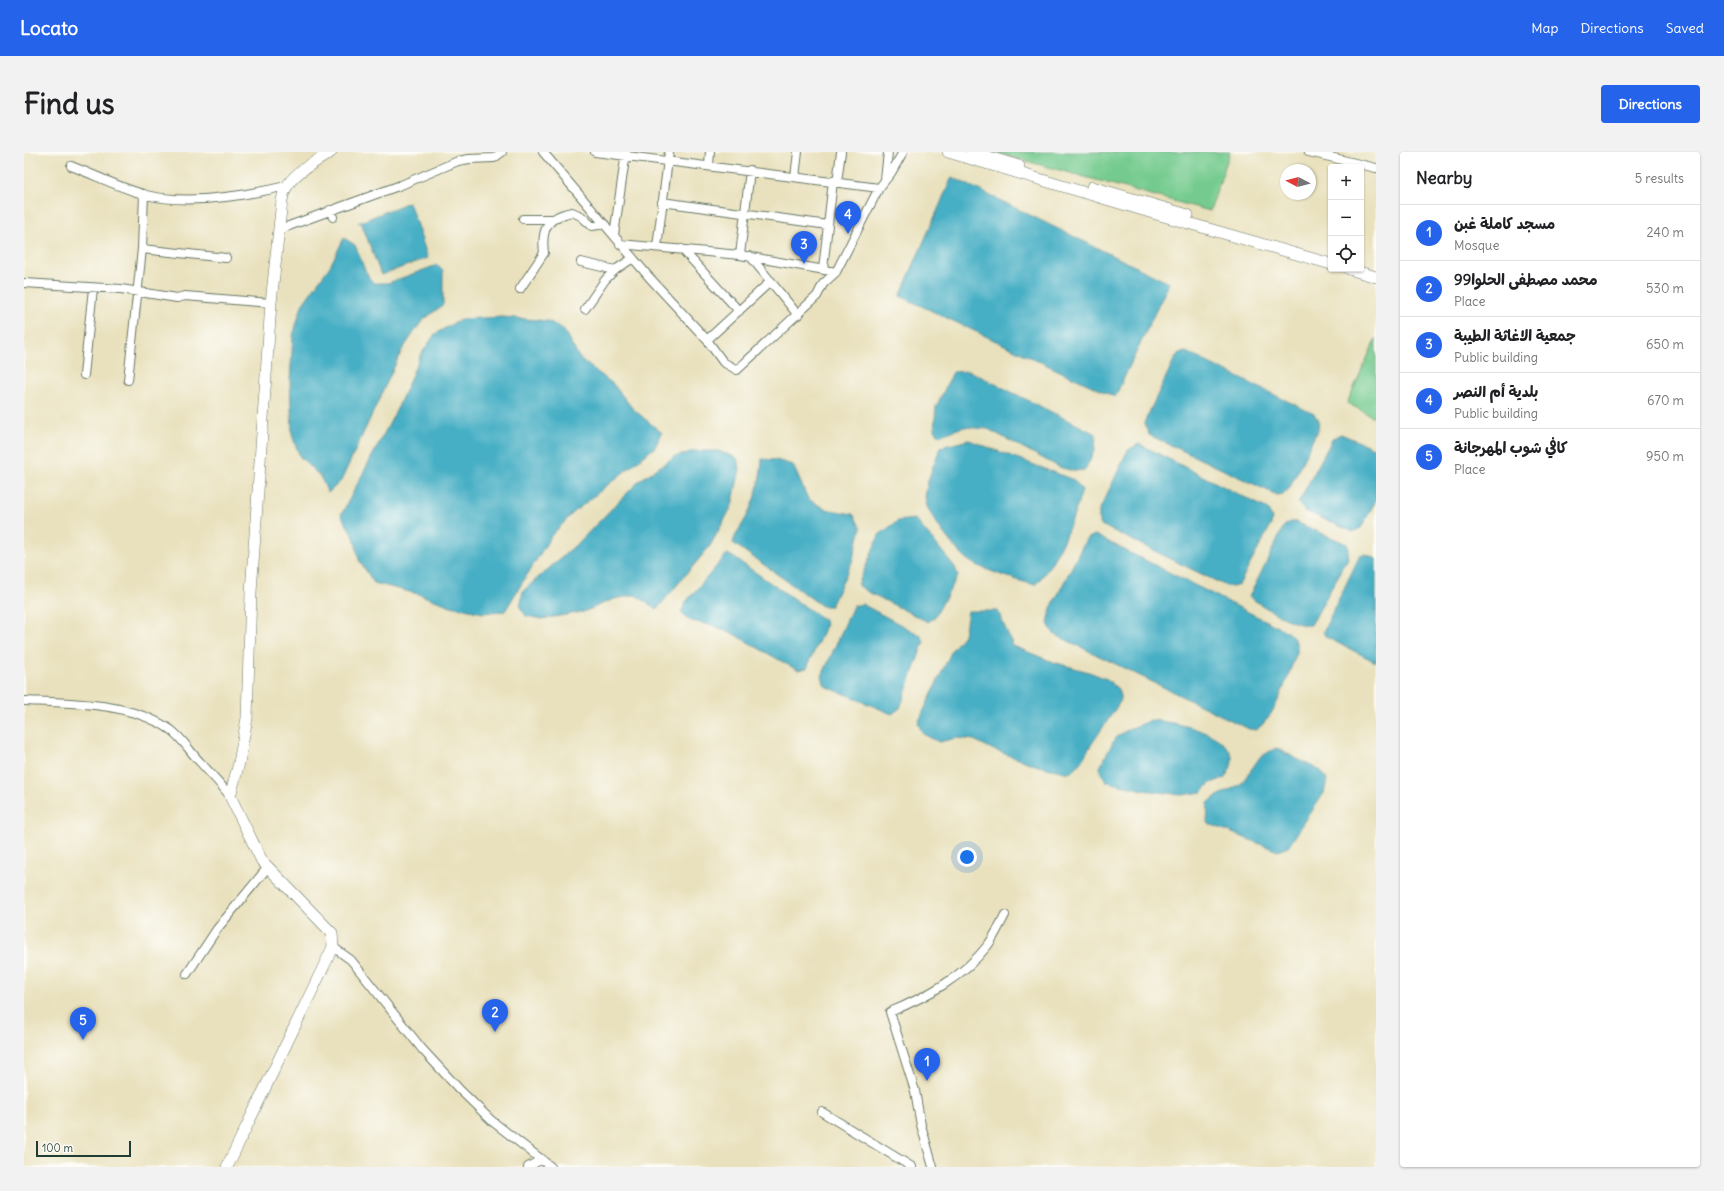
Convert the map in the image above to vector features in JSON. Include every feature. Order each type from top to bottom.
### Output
[{"type":"street","points":[[230,796],[239,763],[247,718],[250,673],[251,592],[271,303],[279,227],[286,186],[295,176],[331,152]]},
{"type":"street","points":[[279,227],[286,227],[331,214],[458,161],[494,158],[502,152]]},
{"type":"street","points":[[543,152],[605,224],[620,244],[707,340],[723,362],[737,370],[798,315],[817,296],[823,284],[836,272],[879,188],[903,152]]},
{"type":"street","points":[[595,152],[625,154],[667,161],[750,170],[879,188]]},
{"type":"street","points":[[657,246],[669,152]]},
{"type":"street","points":[[709,166],[710,152]]},
{"type":"street","points":[[795,177],[798,152]]},
{"type":"street","points":[[823,269],[828,224],[841,152]]},
{"type":"street","points":[[885,180],[888,152]]},
{"type":"street","points":[[948,152],[1328,263]]},
{"type":"street","points":[[972,152],[1328,256]]},
{"type":"street","points":[[1309,152],[1376,168]]},
{"type":"street","points":[[614,235],[625,154]]},
{"type":"street","points":[[71,166],[144,194],[180,199],[254,194],[286,186]]},
{"type":"street","points":[[740,255],[750,170]]},
{"type":"street","points":[[128,380],[142,249],[144,194]]},
{"type":"street","points":[[662,202],[828,224]]},
{"type":"street","points":[[520,289],[544,253],[542,238],[545,226],[554,219],[572,212],[581,216],[592,226],[595,227],[605,224]]},
{"type":"street","points":[[523,219],[554,219]]},
{"type":"street","points":[[620,244],[657,246],[750,256],[836,272]]},
{"type":"street","points":[[142,249],[226,258]]},
{"type":"street","points":[[682,249],[739,310]]},
{"type":"street","points":[[750,256],[798,315]]},
{"type":"street","points":[[585,309],[605,280],[615,270],[633,258]]},
{"type":"street","points":[[581,262],[615,270]]},
{"type":"street","points":[[1364,267],[1376,270]]},
{"type":"street","points":[[1359,272],[1376,277]]},
{"type":"street","points":[[707,340],[771,282]]},
{"type":"street","points":[[24,283],[137,292],[161,297],[177,298],[185,296],[271,303]]},
{"type":"street","points":[[84,375],[93,288]]},
{"type":"street","points":[[24,701],[95,705],[126,711],[172,730],[183,740],[230,796],[262,861],[332,933],[333,947],[227,1167]]},
{"type":"street","points":[[187,974],[217,929],[268,867]]},
{"type":"street","points":[[933,1167],[921,1125],[915,1091],[890,1012],[940,988],[967,969],[990,943],[1005,915]]},
{"type":"street","points":[[333,947],[352,960],[422,1049],[459,1089],[496,1125],[551,1167]]},
{"type":"street","points":[[822,1112],[912,1167]]},
{"type":"street","points":[[528,1167],[542,1159]]},
{"type":"green space","points":[[993,152],[1230,152],[1210,211]]},
{"type":"green space","points":[[1376,338],[1376,418],[1347,403]]},
{"type":"water","points":[[952,177],[1169,283],[1115,397],[900,296]]},
{"type":"water","points":[[409,202],[428,258],[381,275],[361,222],[358,223]]},
{"type":"water","points":[[344,238],[355,245],[365,270],[373,283],[388,283],[437,265],[443,271],[443,305],[422,321],[402,350],[341,481],[328,493],[320,476],[300,457],[292,435],[290,381],[293,336],[302,305],[330,266]]},
{"type":"water","points":[[503,317],[548,321],[563,329],[580,359],[613,384],[633,409],[662,433],[655,447],[573,513],[551,536],[505,611],[483,613],[451,606],[418,594],[374,583],[359,560],[354,537],[341,515],[398,407],[420,356],[435,334],[461,319]]},
{"type":"water","points":[[1186,352],[1314,414],[1319,421],[1318,429],[1289,489],[1283,494],[1277,495],[1149,435],[1144,423],[1175,358],[1179,353]]},
{"type":"water","points":[[969,371],[1096,434],[1095,449],[1085,470],[1073,471],[1059,467],[988,429],[963,427],[939,436],[934,430],[936,407],[953,372]]},
{"type":"water","points":[[1341,434],[1376,449],[1376,500],[1361,528],[1353,532],[1305,511],[1298,503],[1333,438]]},
{"type":"water","points":[[969,440],[1074,480],[1082,490],[1074,514],[1057,553],[1043,576],[1035,585],[992,572],[969,561],[958,551],[944,534],[928,509],[925,497],[926,490],[940,447]]},
{"type":"water","points":[[1139,444],[1268,509],[1272,518],[1271,525],[1239,585],[1233,587],[1226,586],[1099,524],[1099,511],[1128,450]]},
{"type":"water","points":[[694,451],[718,451],[737,458],[740,469],[732,506],[710,546],[657,609],[635,595],[614,599],[583,612],[542,619],[526,616],[520,607],[523,591],[579,542],[640,480],[674,457]]},
{"type":"water","points":[[762,459],[776,460],[793,465],[808,499],[825,509],[853,514],[861,528],[852,562],[831,606],[822,606],[733,543],[755,497],[759,482]]},
{"type":"water","points":[[915,519],[955,567],[958,576],[934,618],[928,622],[868,592],[858,585],[879,535],[898,521]]},
{"type":"water","points":[[1290,522],[1296,522],[1347,544],[1349,549],[1348,558],[1311,625],[1295,623],[1249,597],[1284,526]]},
{"type":"water","points":[[1095,535],[1286,631],[1294,639],[1297,646],[1297,653],[1281,695],[1270,715],[1256,730],[1249,729],[1054,634],[1048,624],[1051,608],[1086,539]]},
{"type":"water","points":[[727,554],[823,619],[826,624],[807,668],[798,670],[730,632],[712,625],[691,621],[681,613],[685,603]]},
{"type":"water","points":[[1366,554],[1376,559],[1376,662],[1326,637],[1323,632],[1360,555]]},
{"type":"water","points":[[862,604],[920,635],[924,641],[900,708],[892,714],[825,686],[822,676],[853,606]]},
{"type":"water","points":[[968,611],[998,611],[1013,646],[1053,662],[1089,672],[1107,679],[1118,689],[1121,700],[1081,762],[1070,773],[1038,766],[994,750],[974,740],[956,738],[939,742],[923,734],[918,723],[952,650],[964,635]]},
{"type":"water","points":[[1151,720],[1185,726],[1210,734],[1220,741],[1228,748],[1232,757],[1231,765],[1225,778],[1211,783],[1202,792],[1182,795],[1144,790],[1107,782],[1101,773],[1100,767],[1115,738],[1127,730]]},
{"type":"water","points":[[1276,748],[1321,771],[1327,780],[1324,793],[1288,847],[1278,851],[1207,823],[1208,803],[1214,798],[1241,784],[1260,757]]},
{"type":"place","name":"بلدية أم النصر","points":[[848,234]]},
{"type":"place","name":"جمعية الاغاثة الطيبة","points":[[804,264]]},
{"type":"place","name":"محمد مصطفى الحلوا99","points":[[495,1032]]},
{"type":"place","name":"كافي شوب المهرجانة","points":[[83,1040]]},
{"type":"place","name":"مسجد كاملة غبن","points":[[927,1081]]}]
